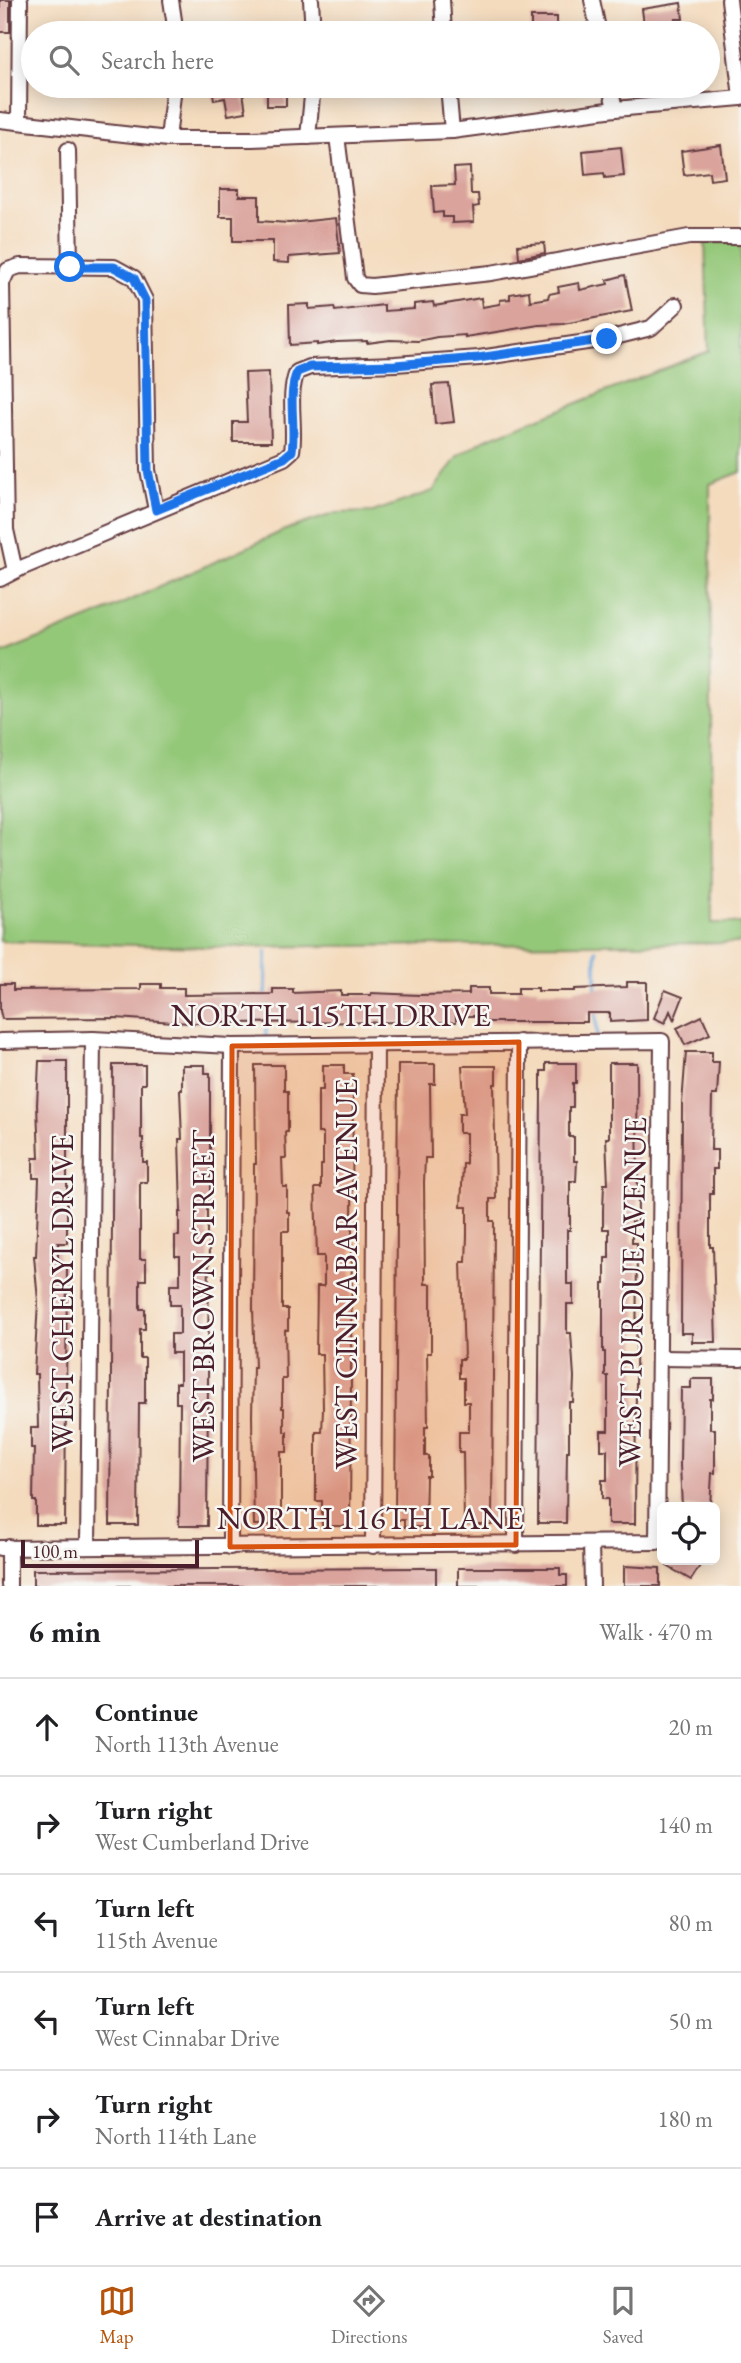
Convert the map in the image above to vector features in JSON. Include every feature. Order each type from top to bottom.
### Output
[{"type":"street","points":[[19,122],[20,0]]},
{"type":"street","points":[[171,0],[174,21]]},
{"type":"street","points":[[311,0],[312,21]]},
{"type":"street","points":[[442,0],[443,21]]},
{"type":"street","points":[[592,0],[596,21]]},
{"type":"street","points":[[0,120],[168,139],[308,137],[452,131],[615,109],[741,97],[729,0]]},
{"type":"street","points":[[168,139],[173,98]]},
{"type":"street","points":[[308,137],[312,98]]},
{"type":"street","points":[[449,98],[452,131]]},
{"type":"street","points":[[613,98],[615,109]]},
{"type":"street","points":[[337,136],[355,278],[360,285],[491,273],[689,237],[741,237]]},
{"type":"street","points":[[68,150],[70,267]]},
{"type":"street","points":[[15,571],[6,530],[1,415],[2,283],[8,270],[20,266],[114,267],[134,278],[145,300],[148,470],[156,510]]},
{"type":"street","points":[[0,579],[156,510],[284,458],[292,451],[295,435],[292,383],[297,372],[310,367],[395,365],[478,358],[607,339],[651,328],[676,305]]},
{"type":"street","name":"NORTH 115TH DRIVE","points":[[0,1041],[93,1039],[232,1046],[662,1041]]},
{"type":"street","name":"WEST CHERYL DRIVE","points":[[88,1547],[93,1039]]},
{"type":"street","name":"WEST PURDUE AVENUE","points":[[657,1502],[662,1041]]},
{"type":"street","points":[[516,1545],[519,1042]]},
{"type":"street","name":"WEST CINNABAR AVENUE","points":[[373,1546],[376,1044]]},
{"type":"street","name":"WEST BROWN STREET","points":[[230,1547],[232,1046]]},
{"type":"street","points":[[659,1358],[741,1359]]},
{"type":"street","name":"NORTH 116TH LANE","points":[[4,1548],[657,1542]]},
{"type":"street","points":[[592,1544],[592,1586]]},
{"type":"street","points":[[4,1548],[9,1586]]},
{"type":"highlighted area","points":[[519,1042],[516,1545],[230,1547],[232,1046]]},
{"type":"green space","points":[[705,242],[741,243],[741,472],[710,484],[712,923],[741,923],[741,943],[203,947],[0,941],[0,654],[104,612],[285,530],[336,513],[373,512],[433,491],[458,456],[486,439],[709,351]]},
{"type":"building","points":[[0,0],[10,0],[10,32],[0,32]]},
{"type":"building","points":[[681,3],[683,19],[644,21],[642,9]]},
{"type":"building","points":[[531,17],[557,17],[557,21],[531,21]]},
{"type":"building","points":[[225,98],[244,98],[246,112],[228,115]]},
{"type":"building","points":[[267,98],[286,98],[286,106],[267,106]]},
{"type":"building","points":[[721,145],[725,178],[710,180],[709,172],[684,175],[681,151]]},
{"type":"building","points":[[621,147],[624,176],[605,178],[604,173],[585,175],[583,151]]},
{"type":"building","points":[[470,167],[471,194],[478,194],[479,206],[473,207],[474,222],[452,223],[452,217],[443,217],[443,212],[434,213],[432,186],[455,185],[454,168]]},
{"type":"building","points":[[220,189],[239,189],[239,196],[259,196],[259,221],[289,223],[336,218],[340,253],[289,257],[289,263],[273,262],[273,241],[233,241],[233,217],[220,217]]},
{"type":"building","points":[[544,243],[545,253],[519,258],[518,245]]},
{"type":"building","points":[[625,275],[632,311],[563,324],[539,325],[465,337],[290,345],[289,305],[309,304],[309,309],[334,307],[335,311],[384,305],[384,311],[414,309],[414,304],[433,302],[434,306],[481,298],[482,307],[500,304],[500,300],[510,299],[510,294],[529,291],[530,301],[548,298],[549,294],[559,292],[558,287],[579,283],[580,290],[608,284],[607,280]]},
{"type":"building","points":[[269,372],[271,442],[233,442],[233,422],[247,422],[245,373]]},
{"type":"building","points":[[449,384],[454,422],[435,424],[432,385]]},
{"type":"building","points":[[627,982],[647,982],[647,1020],[610,1022],[610,1013],[587,1013],[587,1022],[478,1022],[478,1016],[456,1016],[456,1022],[189,1023],[116,1018],[2,1019],[0,1011],[0,984],[13,984],[13,990],[141,989],[141,984],[161,984],[161,988],[184,988],[184,995],[273,994],[273,989],[293,989],[293,993],[341,991],[341,995],[420,995],[469,994],[469,988],[489,988],[489,994],[518,994],[518,988],[575,991],[627,987]]},
{"type":"building","points":[[665,990],[683,997],[674,1020],[670,1011],[665,1023],[654,1018]]},
{"type":"building","points":[[702,1016],[710,1034],[685,1045],[677,1028]]},
{"type":"building","points":[[686,1052],[712,1052],[712,1062],[719,1062],[717,1095],[712,1095],[711,1150],[717,1150],[717,1169],[713,1169],[713,1194],[710,1194],[710,1247],[713,1247],[716,1342],[692,1342],[692,1333],[681,1333],[682,1104]]},
{"type":"building","points":[[39,1061],[67,1061],[67,1243],[58,1243],[58,1265],[67,1265],[65,1525],[36,1525],[36,1501],[33,1501],[34,1448],[31,1448],[31,1428],[38,1428],[37,1374],[34,1374],[38,1301],[34,1256],[39,1178],[33,1178],[33,1158],[39,1158]]},
{"type":"building","points":[[546,1063],[576,1063],[573,1107],[569,1107],[569,1137],[574,1137],[574,1161],[577,1161],[576,1181],[570,1181],[570,1230],[567,1230],[567,1284],[573,1284],[573,1304],[567,1304],[567,1333],[571,1333],[574,1377],[573,1402],[569,1402],[566,1523],[538,1523],[541,1071],[546,1071]]},
{"type":"building","points":[[609,1063],[637,1063],[638,1222],[632,1222],[632,1243],[637,1243],[635,1524],[608,1524],[608,1499],[602,1499],[602,1480],[607,1480],[607,1450],[601,1450],[601,1431],[608,1431],[608,1376],[605,1376],[603,1352],[603,1283],[605,1258],[609,1258],[609,1229],[603,1229],[603,1210],[604,1184],[608,1184],[606,1138],[609,1138]]},
{"type":"building","points":[[398,1064],[435,1064],[435,1084],[430,1084],[431,1158],[425,1158],[424,1182],[425,1284],[431,1284],[431,1353],[427,1353],[428,1427],[425,1427],[425,1456],[429,1456],[429,1476],[426,1476],[425,1527],[404,1527],[404,1520],[395,1520]]},
{"type":"building","points":[[113,1065],[145,1065],[145,1084],[141,1084],[141,1138],[143,1162],[147,1162],[147,1182],[140,1182],[140,1259],[146,1259],[146,1280],[140,1280],[140,1309],[145,1309],[145,1329],[140,1329],[140,1358],[145,1358],[145,1403],[139,1403],[138,1525],[110,1525]]},
{"type":"building","points":[[182,1065],[205,1065],[205,1073],[210,1073],[210,1198],[207,1198],[207,1526],[179,1526],[180,1403],[176,1403],[176,1383],[180,1383],[180,1353],[171,1353],[171,1334],[180,1334],[180,1305],[170,1305],[170,1285],[180,1285],[180,1256],[175,1256],[175,1236],[179,1236],[181,1212],[179,1139],[182,1139]]},
{"type":"building","points":[[255,1065],[284,1065],[284,1091],[288,1091],[286,1158],[282,1158],[283,1187],[287,1187],[289,1231],[282,1231],[282,1309],[288,1309],[288,1330],[285,1330],[286,1379],[282,1379],[287,1452],[281,1452],[281,1525],[254,1525],[252,1416],[255,1367]]},
{"type":"building","points":[[323,1065],[344,1065],[344,1074],[353,1074],[350,1526],[322,1526],[322,1501],[316,1501],[316,1432],[322,1432],[323,1409],[322,1354],[316,1354],[317,1286],[324,1286],[324,1256],[317,1256],[315,1188],[321,1188],[323,1165],[323,1133],[318,1133],[318,1090],[323,1090]]},
{"type":"building","points":[[462,1066],[496,1066],[496,1199],[490,1199],[490,1221],[494,1221],[492,1525],[464,1525],[463,1452],[459,1452],[459,1432],[469,1432],[469,1402],[464,1402],[464,1378],[459,1378],[459,1359],[464,1359],[461,1262],[466,1262],[467,1236],[467,1207],[461,1207],[463,1164],[466,1164],[466,1133],[459,1133],[459,1114],[465,1114]]},
{"type":"building","points":[[691,1379],[713,1379],[710,1429],[715,1429],[715,1473],[712,1473],[710,1502],[682,1502],[681,1388],[691,1388]]},
{"type":"building","points":[[668,1565],[700,1565],[691,1580]]},
{"type":"building","points":[[624,1566],[660,1568],[660,1586],[624,1586]]},
{"type":"building","points":[[436,1568],[436,1586],[33,1586],[33,1570]]},
{"type":"building","points":[[458,1568],[560,1568],[560,1575],[567,1575],[567,1586],[458,1586]]},
{"type":"waterway","points":[[596,950],[596,991]]},
{"type":"waterway","points":[[266,952],[266,997]]},
{"type":"waterway","points":[[596,1009],[597,1036]]},
{"type":"waterway","points":[[266,1019],[266,1043]]},
{"type":"route","points":[[70,267],[114,267],[134,278],[145,300],[148,470],[156,510],[284,458],[292,451],[295,435],[292,383],[297,372],[310,367],[395,365],[478,358],[607,339]]}]
